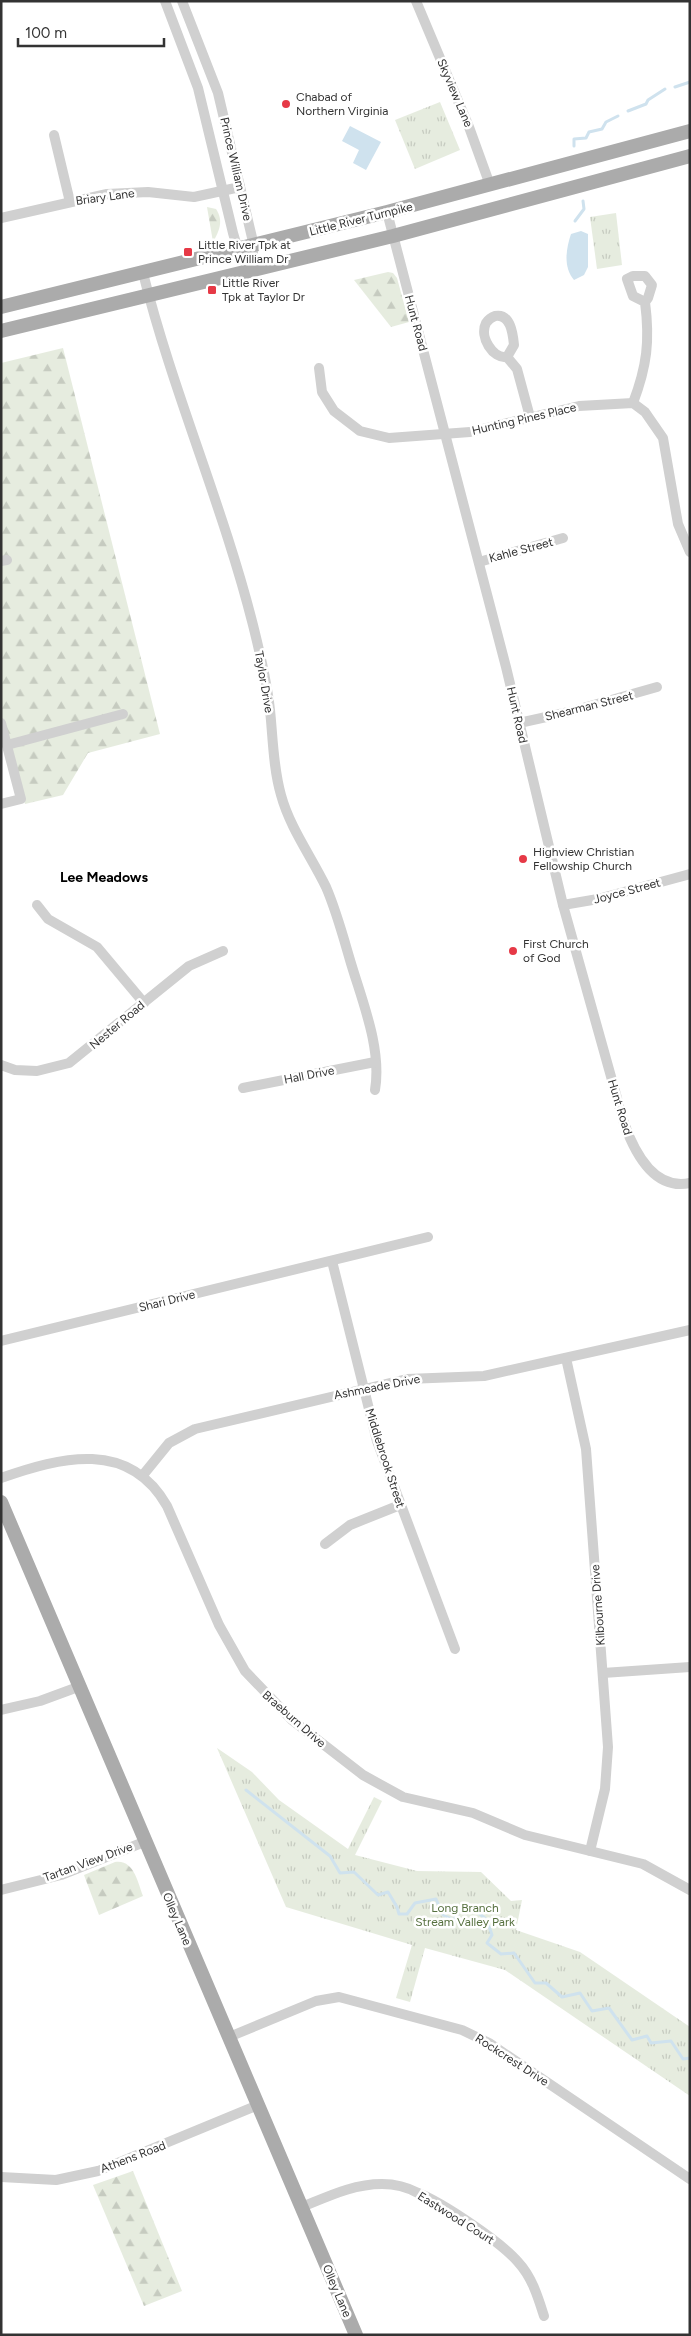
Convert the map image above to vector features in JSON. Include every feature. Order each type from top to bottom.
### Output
[{"type":"main road","name":"Little River Turnpike","points":[[1,307],[254,246],[690,131]]},
{"type":"main road","name":"Little River Turnpike","points":[[1,331],[149,297],[250,270],[393,236],[690,156]]},
{"type":"main road","name":"Olley Lane","points":[[1,1502],[144,1842],[356,2335]]},
{"type":"street","name":"Prince William Drive","points":[[165,1],[198,88],[238,250],[250,270]]},
{"type":"street","name":"Prince William Drive","points":[[182,1],[218,93],[254,246],[250,270]]},
{"type":"street","name":"Skyview Lane","points":[[416,1],[469,127],[490,185]]},
{"type":"street","points":[[54,135],[70,202]]},
{"type":"street","name":"Briary Lane","points":[[1,218],[70,202],[126,192],[194,197],[240,187]]},
{"type":"street","name":"Hunt Road","points":[[386,212],[479,562],[563,905],[631,1142],[641,1161],[659,1177],[676,1184],[690,1183]]},
{"type":"street","name":"Taylor Drive","points":[[144,273],[149,297],[175,385],[235,562],[253,625],[270,708],[275,765],[281,794],[290,820],[326,888],[339,922],[361,996],[375,1062],[375,1090]]},
{"type":"street","points":[[645,302],[648,328],[647,361],[633,403],[644,412],[663,438],[678,524],[690,552]]},
{"type":"street","points":[[507,357],[517,369],[530,417]]},
{"type":"street","name":"Hunting Pines Place","points":[[319,368],[322,392],[329,404],[343,420],[360,431],[389,438],[470,432],[579,406],[633,403]]},
{"type":"street","name":"Kahle Street","points":[[479,562],[563,538]]},
{"type":"street","name":"Shearman Street","points":[[519,723],[569,712],[658,687]]},
{"type":"street","points":[[7,745],[123,714]]},
{"type":"street","points":[[1,723],[21,799],[1,804]]},
{"type":"street","name":"Joyce Street","points":[[563,905],[598,899],[690,874]]},
{"type":"street","points":[[37,905],[48,919],[97,947],[144,1003]]},
{"type":"street","name":"Nester Road","points":[[1,1066],[15,1070],[37,1071],[69,1063],[189,966],[223,950]]},
{"type":"street","name":"Hall Drive","points":[[243,1088],[375,1062]]},
{"type":"street","name":"Shari Drive","points":[[1,1341],[428,1238]]},
{"type":"street","name":"Middlebrook Street","points":[[332,1261],[372,1426],[455,1649]]},
{"type":"street","name":"Ashmeade Drive","points":[[143,1475],[169,1443],[188,1432],[363,1388],[407,1379],[484,1376],[690,1330]]},
{"type":"street","name":"Kilbourne Drive","points":[[566,1358],[586,1449],[603,1673],[607,1769],[590,1851]]},
{"type":"street","name":"Braeburn Drive","points":[[1,1478],[84,1458],[110,1460],[143,1475],[167,1506],[234,1653],[258,1687],[292,1720],[362,1775],[392,1792],[417,1801],[473,1812],[525,1835],[643,1864],[690,1890]]},
{"type":"street","points":[[325,1544],[350,1524],[400,1505]]},
{"type":"street","points":[[603,1673],[690,1667]]},
{"type":"street","points":[[1,1710],[40,1701],[78,1687]]},
{"type":"street","name":"Tartan View Drive","points":[[1,1890],[62,1875],[144,1842]]},
{"type":"street","name":"Rockcrest Drive","points":[[229,2037],[316,2001],[340,1997],[462,2030],[489,2043],[690,2179]]},
{"type":"street","name":"Athens Road","points":[[1,2177],[56,2180],[98,2171],[258,2105]]},
{"type":"street","name":"Eastwood Court","points":[[302,2207],[341,2191],[368,2185],[394,2185],[418,2192],[487,2236],[514,2257],[527,2273],[544,2316]]},
{"type":"green space","points":[[440,102],[460,150],[415,169],[395,120]]},
{"type":"green space","points":[[207,207],[216,209],[220,218],[219,230],[213,242]]},
{"type":"green space","points":[[616,213],[622,265],[597,269],[590,217]]},
{"type":"green space","points":[[388,272],[393,273],[397,278],[409,322],[391,327],[354,280]]},
{"type":"green space","points":[[63,348],[160,734],[88,753],[63,795],[25,804],[1,715],[1,363]]},
{"type":"green space","name":"Long Branch Stream Valley Park","points":[[217,1748],[252,1772],[279,1800],[348,1849],[374,1797],[382,1801],[355,1855],[417,1871],[481,1872],[511,1901],[522,1900],[516,1930],[580,1952],[690,2027],[690,2096],[505,1970],[425,1948],[410,2002],[396,1998],[412,1945],[286,1907]]},
{"type":"green space","points":[[115,1862],[127,1864],[131,1868],[143,1896],[99,1915],[84,1875]]},
{"type":"green space","points":[[133,2171],[182,2291],[144,2306],[93,2185]]},
{"type":"water","points":[[350,126],[381,142],[366,170],[353,163],[359,150],[342,141]]},
{"type":"water","points":[[581,231],[588,234],[588,267],[584,275],[574,280],[568,269],[566,258],[571,234]]},
{"type":"waterway","points":[[675,87],[690,82]]},
{"type":"waterway","points":[[628,111],[646,104],[648,100],[665,89]]},
{"type":"waterway","points":[[574,146],[574,139],[586,138],[589,132],[602,129],[606,122],[618,116]]},
{"type":"waterway","points":[[575,221],[584,209],[583,201]]},
{"type":"waterway","points":[[246,1790],[330,1856],[340,1873],[354,1872],[378,1895],[388,1892],[399,1914],[407,1914],[415,1903],[436,1899],[443,1915],[454,1920],[459,1910],[469,1905],[487,1920],[492,1935],[487,1943],[501,1954],[514,1953],[535,1983],[546,1983],[562,1997],[580,1993],[592,2011],[609,2008],[632,2040],[647,2036],[651,2043],[671,2041],[683,2059],[690,2058]]},
{"type":"place","name":"Chabad of Northern Virginia","points":[[286,104]]},
{"type":"place","name":"Little River Tpk at Prince William Dr","points":[[188,252]]},
{"type":"place","name":"Little River Tpk at Taylor Dr","points":[[212,290]]},
{"type":"place","name":"Highview Christian Fellowship Church","points":[[523,859]]},
{"type":"place","name":"First Church of God","points":[[513,951]]},
{"type":"district","name":"Lee Meadows","points":[[104,877]]}]
